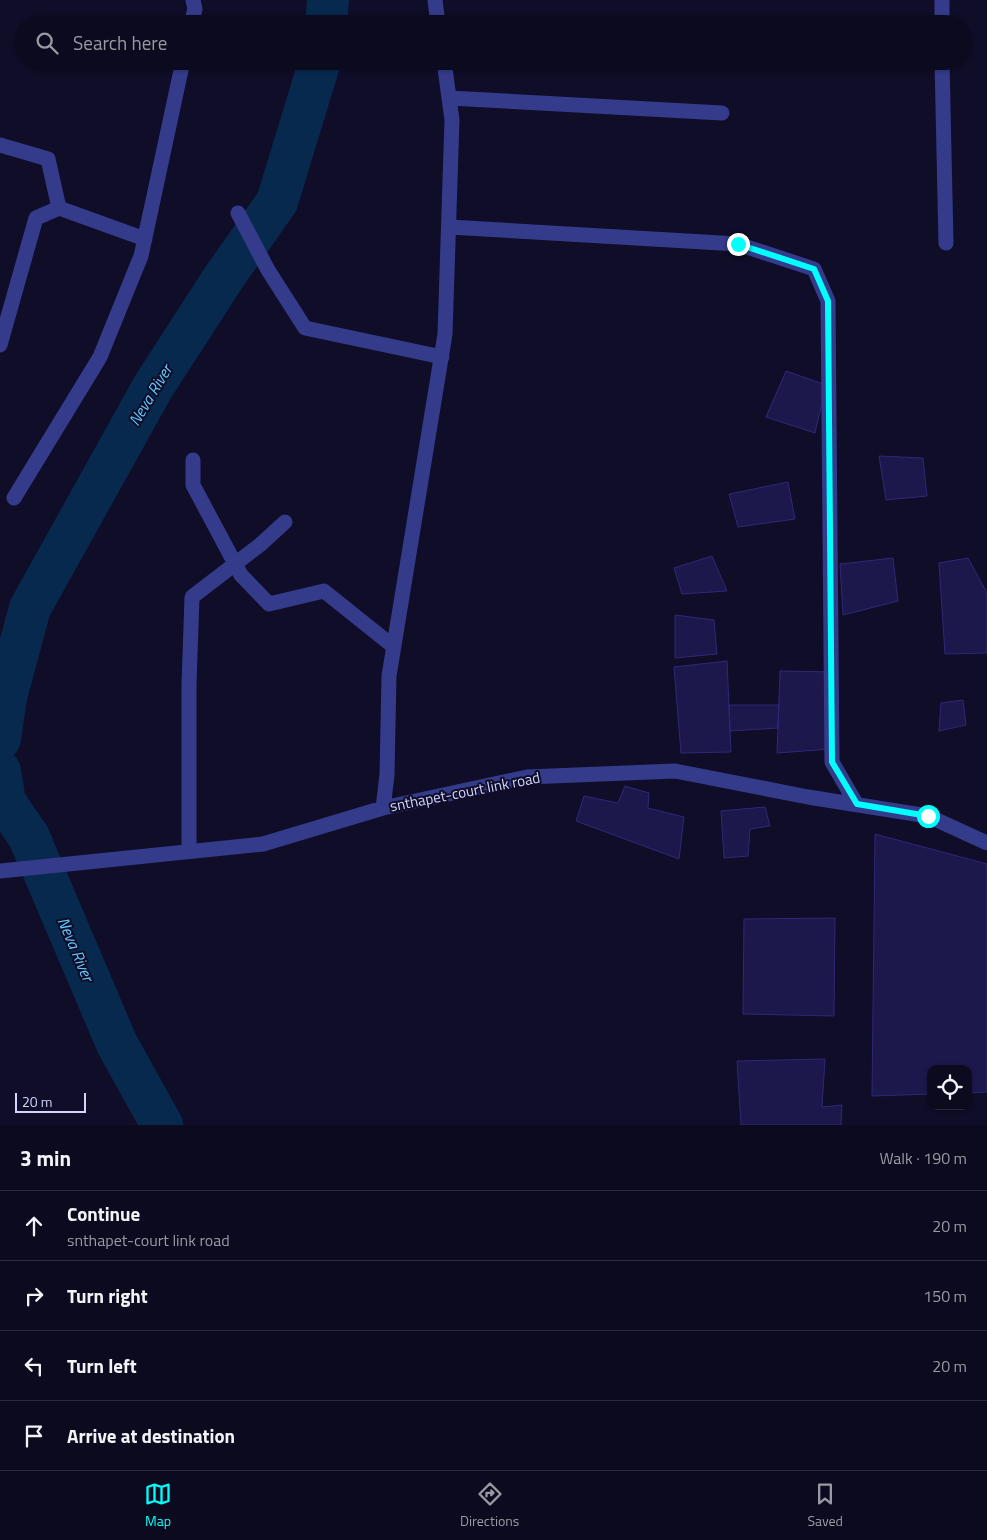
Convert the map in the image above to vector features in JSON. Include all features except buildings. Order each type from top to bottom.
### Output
[{"type":"street","points":[[193,0],[193,15]]},
{"type":"street","points":[[435,0],[437,15]]},
{"type":"street","points":[[942,0],[942,15]]},
{"type":"street","points":[[14,498],[100,357],[141,256],[181,70]]},
{"type":"street","points":[[383,808],[387,775],[390,676],[445,334],[452,120],[445,70]]},
{"type":"street","points":[[942,70],[946,243]]},
{"type":"street","points":[[449,98],[722,113]]},
{"type":"street","points":[[0,145],[48,159],[59,208]]},
{"type":"street","points":[[0,344],[36,218],[59,208],[144,239]]},
{"type":"street","points":[[238,213],[268,270],[305,328],[442,357]]},
{"type":"street","points":[[449,228],[738,244],[814,269],[828,301],[832,762],[857,804]]},
{"type":"street","points":[[193,460],[193,485],[241,575],[269,604],[324,591],[394,647]]},
{"type":"street","points":[[189,851],[189,684],[192,597],[285,522]]},
{"type":"street","name":"snthapet-court link road","points":[[0,870],[263,844],[383,808],[527,777],[674,771],[928,816],[987,843]]},
{"type":"waterway","name":"Neva River","points":[[327,15],[328,0]]},
{"type":"waterway","name":"Neva River","points":[[0,739],[6,697],[30,608],[153,387],[224,277],[277,202],[317,70]]},
{"type":"waterway","name":"Neva River","points":[[0,771],[5,802],[29,837],[117,1044],[162,1125]]},
{"type":"route","points":[[738,244],[814,269],[828,301],[832,762],[857,804],[928,816]]}]
